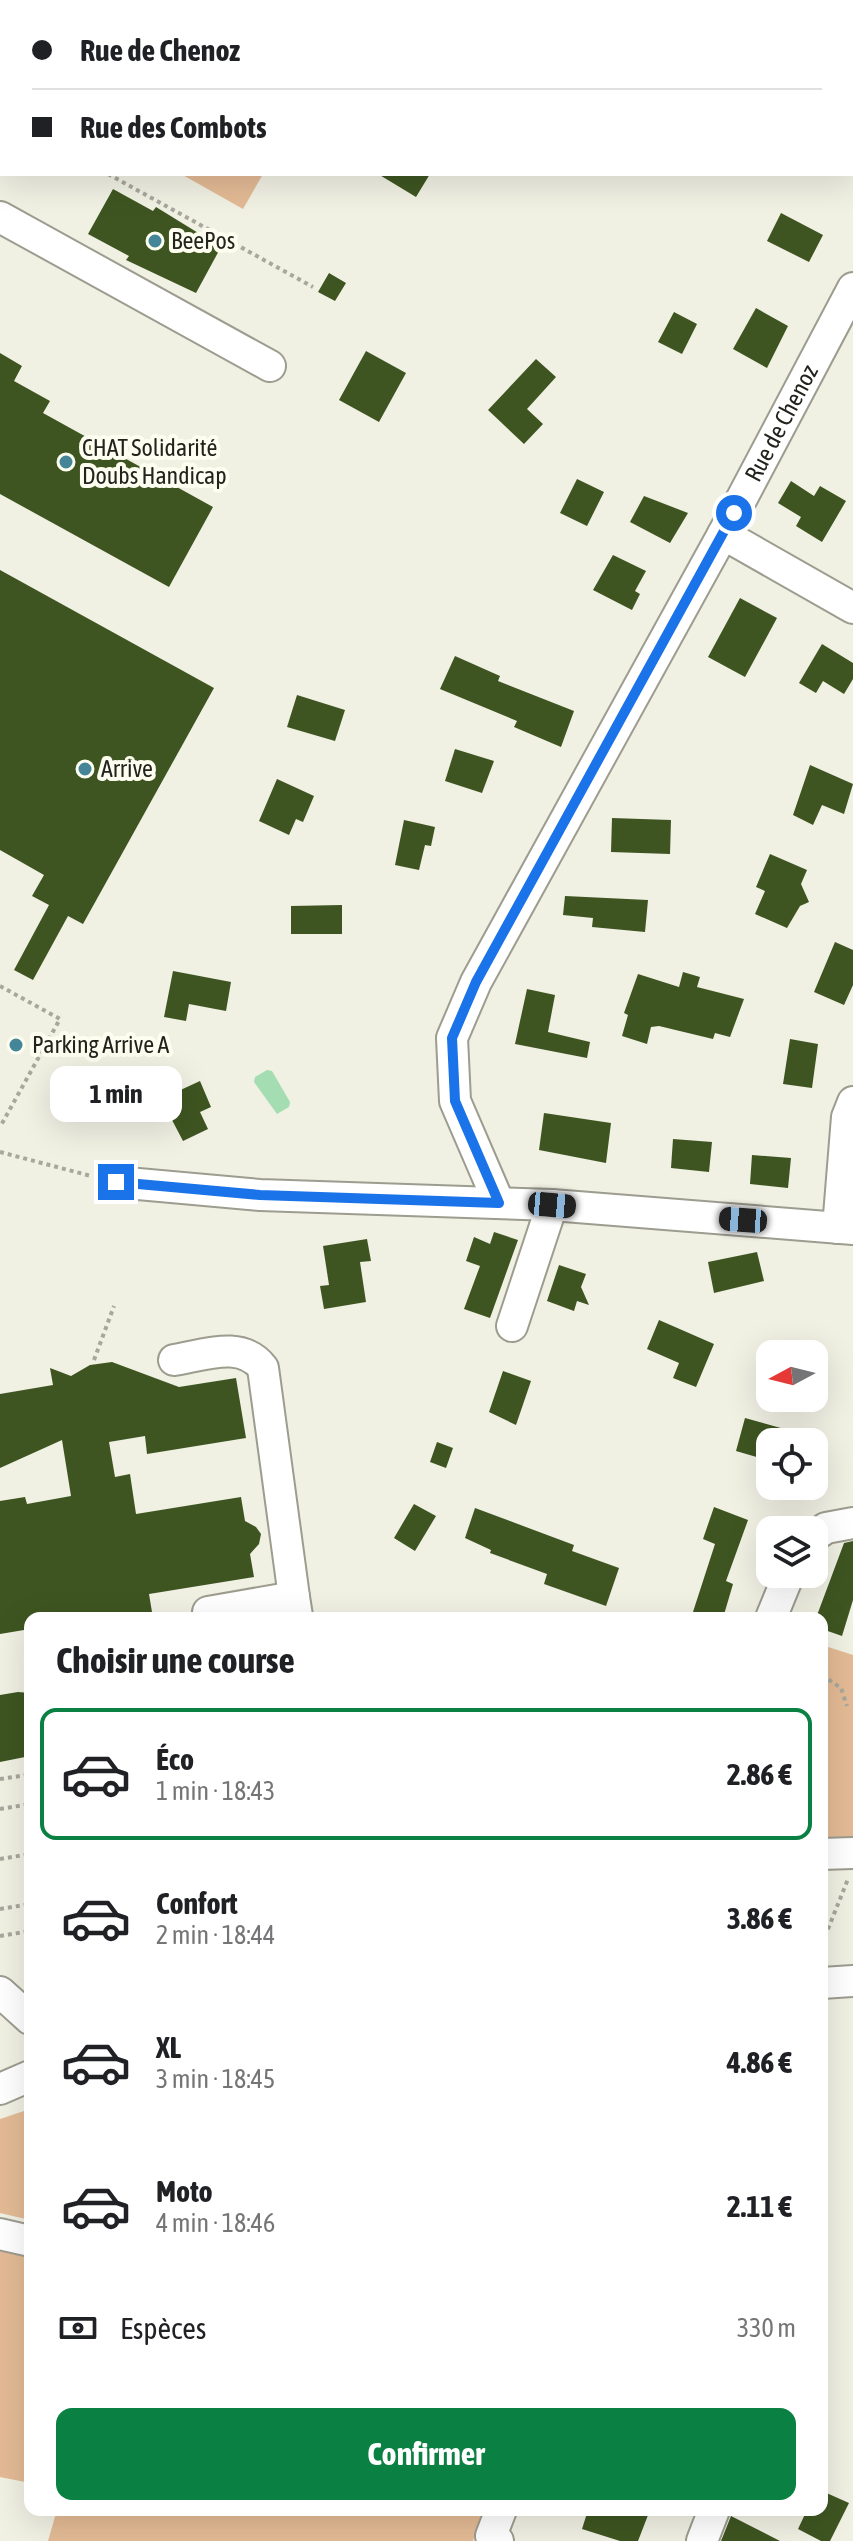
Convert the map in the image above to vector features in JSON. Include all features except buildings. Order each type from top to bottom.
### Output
[{"type":"street","points":[[0,217],[270,366]]},
{"type":"street","name":"Rue de Chenoz","points":[[499,1203],[455,1101],[452,1038],[476,982],[848,306]]},
{"type":"street","points":[[723,534],[853,608]]},
{"type":"street","points":[[116,1182],[260,1195],[552,1205],[846,1229],[847,1117],[853,1102]]},
{"type":"street","points":[[512,1326],[552,1205]]},
{"type":"street","points":[[174,1360],[240,1350],[253,1355],[263,1368],[295,1608],[208,1612]]},
{"type":"street","points":[[828,1528],[853,1523]]},
{"type":"street","points":[[773,1612],[783,1588]]},
{"type":"street","points":[[828,1855],[852,1861]]},
{"type":"street","points":[[828,1983],[853,1981]]},
{"type":"street","points":[[0,1992],[24,2014]]},
{"type":"street","points":[[0,2089],[24,2079]]},
{"type":"street","points":[[0,2234],[24,2240]]},
{"type":"street","points":[[498,2541],[491,2536],[499,2516]]},
{"type":"street","points":[[702,2541],[712,2516]]},
{"type":"path","points":[[112,176],[313,287]]},
{"type":"path","points":[[171,215],[175,210]]},
{"type":"path","points":[[0,986],[60,1019],[0,1127]]},
{"type":"path","points":[[0,1152],[116,1182]]},
{"type":"path","points":[[94,1360],[114,1306]]},
{"type":"path","points":[[828,1679],[841,1688],[847,1706]]},
{"type":"path","points":[[0,1779],[24,1775]]},
{"type":"path","points":[[0,1809],[24,1805]]},
{"type":"path","points":[[0,1859],[24,1855]]},
{"type":"path","points":[[828,1927],[852,1861]]},
{"type":"path","points":[[0,1909],[24,1905]]},
{"type":"path","points":[[0,1936],[24,1932]]},
{"type":"shaded area","points":[[185,176],[262,176],[243,209]]},
{"type":"shaded area","points":[[267,1070],[272,1071],[290,1102],[289,1107],[277,1114],[254,1082],[255,1077]]},
{"type":"shaded area","points":[[828,1647],[853,1655],[853,1839],[828,1841]]},
{"type":"shaded area","points":[[24,2111],[24,2219],[0,2213],[0,2119]]},
{"type":"shaded area","points":[[0,2250],[24,2256],[24,2482],[0,2477]]},
{"type":"shaded area","points":[[55,2516],[481,2516],[473,2541],[48,2541]]},
{"type":"place","name":"BeePos","points":[[155,241]]},
{"type":"place","name":"CHAT Solidarité Doubs Handicap","points":[[66,462]]},
{"type":"place","name":"Arrive","points":[[85,769]]},
{"type":"place","name":"Parking Arrive A","points":[[16,1045]]},
{"type":"route","points":[[116,1182],[146,1188],[260,1195],[499,1203],[455,1101],[452,1038],[476,982],[734,513]]}]
